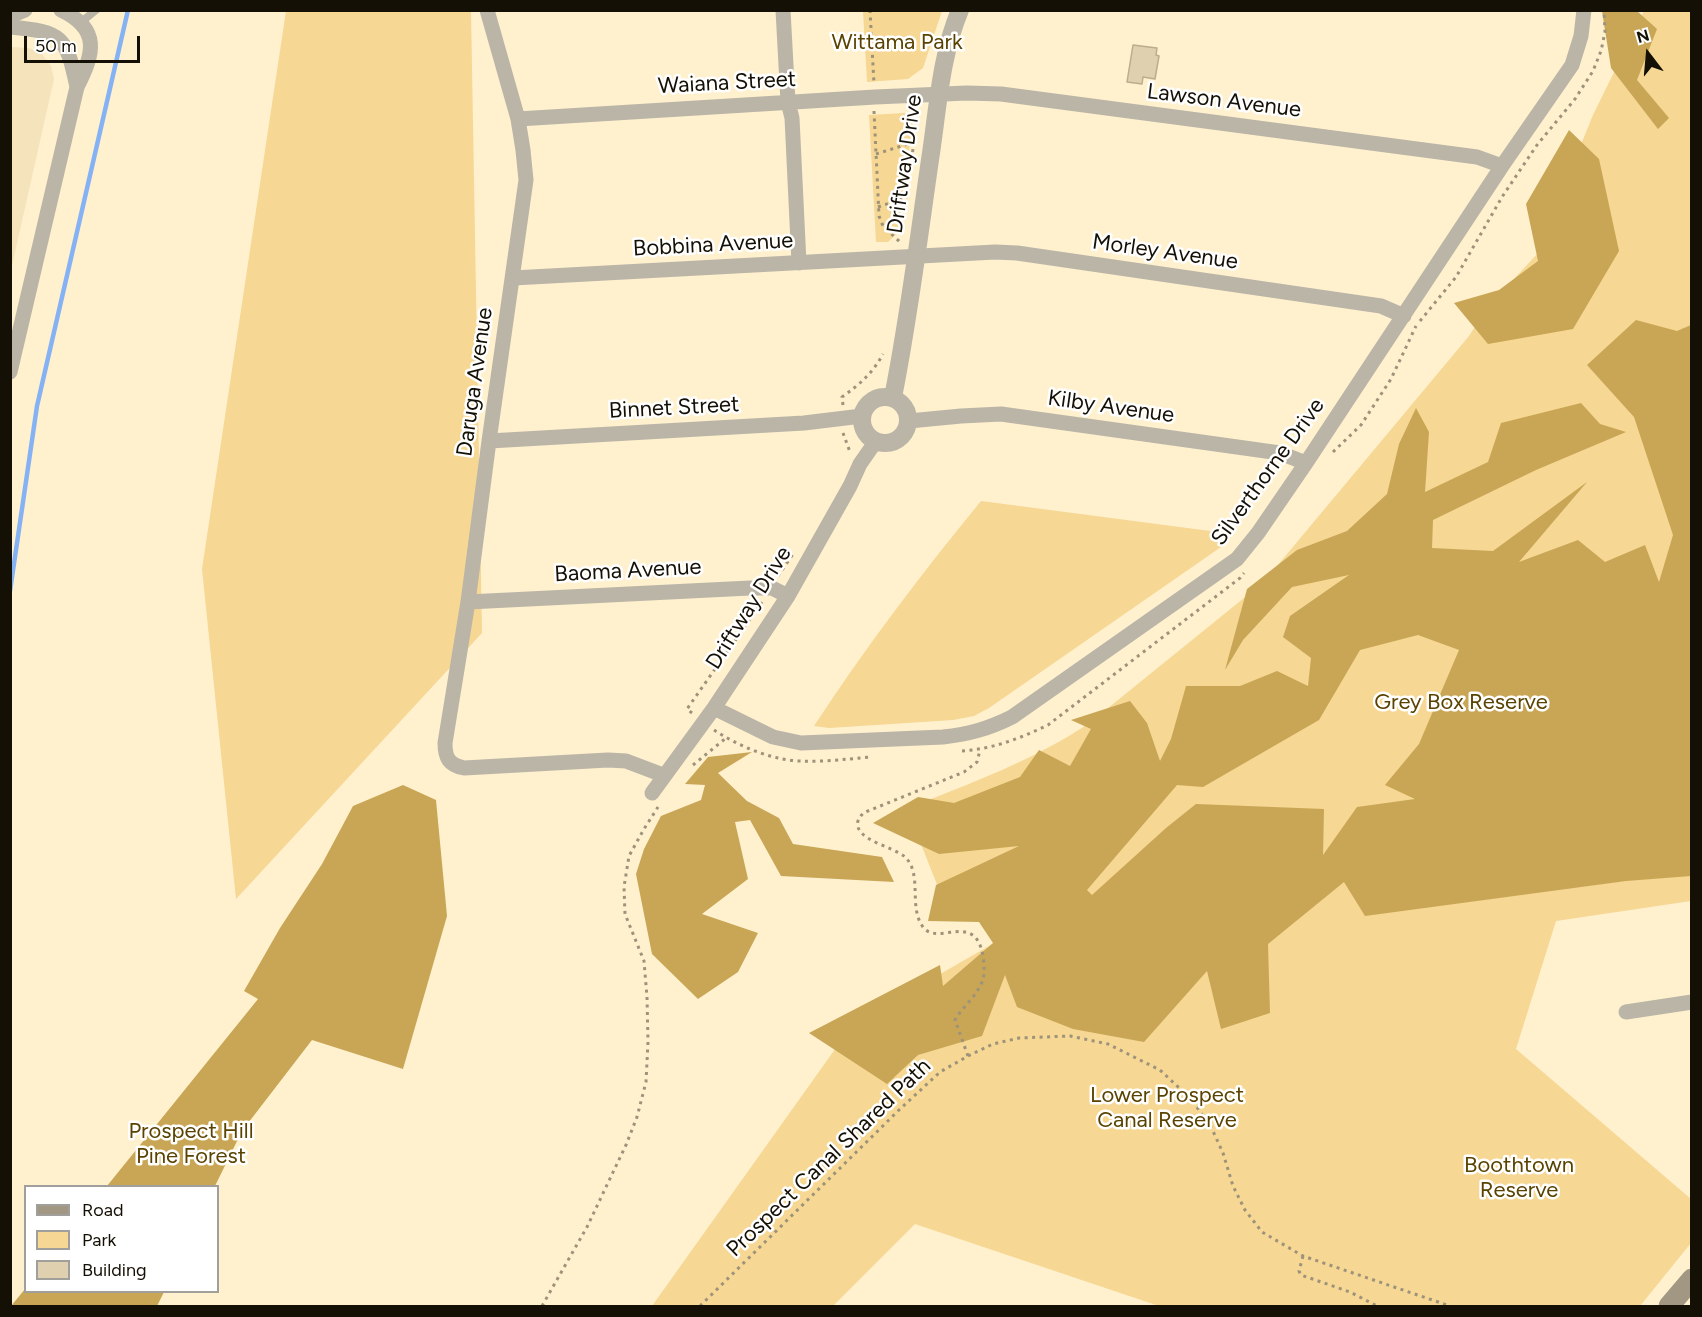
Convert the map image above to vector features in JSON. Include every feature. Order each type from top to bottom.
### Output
[{"type":"main road","points":[[1669,1306],[1692,1279]]},
{"type":"street","points":[[10,16],[25,10]]},
{"type":"street","points":[[10,372],[77,87],[92,53],[91,41],[80,22],[61,10]]},
{"type":"street","name":"Daruga Avenue","points":[[487,10],[518,119],[524,150],[526,180],[445,755],[456,767],[464,768],[608,760],[626,761],[663,775]]},
{"type":"street","points":[[783,10],[788,102],[792,118],[799,263]]},
{"type":"street","name":"Driftway Drive","points":[[893,397],[903,346],[939,94],[948,50],[960,10]]},
{"type":"street","name":"Silverthorne Drive","points":[[714,708],[773,737],[801,743],[943,737],[988,729],[1012,717],[1237,559],[1258,533],[1306,463],[1502,166],[1572,65],[1581,36],[1584,10]]},
{"type":"street","points":[[10,27],[44,31],[62,42],[71,61],[77,87]]},
{"type":"street","name":"Waiana Street","points":[[518,119],[939,94]]},
{"type":"street","name":"Lawson Avenue","points":[[939,94],[1001,94],[1476,157],[1502,166]]},
{"type":"street","name":"Morley Avenue","points":[[916,256],[1017,253],[1381,306],[1404,316]]},
{"type":"street","name":"Bobbina Avenue","points":[[513,278],[916,256]]},
{"type":"street","points":[[893,397],[901,402],[907,411],[909,421],[897,440],[890,443],[876,441],[867,435],[862,426],[862,416],[865,409],[876,398],[893,397]]},
{"type":"street","name":"Kilby Avenue","points":[[909,421],[1001,414],[1280,453],[1306,463]]},
{"type":"street","name":"Binnet Street","points":[[489,441],[804,423],[862,416]]},
{"type":"street","name":"Driftway Drive","points":[[656,798],[663,775],[714,708],[788,596],[860,464],[876,441]]},
{"type":"street","name":"Baoma Avenue","points":[[468,602],[750,588],[772,588],[788,596]]},
{"type":"street","points":[[1626,1012],[1692,1002]]},
{"type":"lane","points":[[80,22],[96,10]]},
{"type":"path","points":[[871,10],[879,216],[883,226],[901,243]]},
{"type":"path","points":[[876,154],[914,142]]},
{"type":"path","points":[[878,207],[907,197]]},
{"type":"path","points":[[688,768],[726,738]]},
{"type":"path","points":[[968,1056],[955,1020],[961,1009],[978,990],[983,979],[981,944],[971,934],[960,931],[932,933],[927,931],[921,925],[916,911],[911,864],[904,856],[864,836],[858,828],[858,821],[863,813],[871,809],[964,772],[977,762],[980,750]]},
{"type":"path","points":[[542,1306],[587,1227],[626,1145],[637,1117],[646,1082],[648,1042],[644,961],[625,914],[624,887],[629,856],[644,829],[656,798]]},
{"type":"path","name":"Prospect Canal Shared Path","points":[[700,1306],[898,1110],[940,1072],[993,1044],[1019,1038],[1070,1036],[1108,1044],[1160,1070],[1192,1100],[1212,1130],[1223,1153],[1233,1186],[1245,1210],[1262,1232],[1303,1256],[1450,1306]]},
{"type":"path","points":[[1303,1256],[1299,1271],[1301,1275],[1350,1292],[1377,1306]]},
{"type":"shaded area","points":[[11,47],[29,48],[41,53],[51,66],[54,79],[11,270]]},
{"type":"green space","points":[[286,11],[471,11],[482,633],[236,899],[202,569]]},
{"type":"green space","name":"Wittama Park","points":[[863,11],[942,11],[923,68],[908,79],[867,82]]},
{"type":"green space","points":[[1602,11],[1637,11],[1657,29],[1637,80],[1669,118],[1658,129],[1611,68]]},
{"type":"green space","points":[[1644,11],[1691,11],[1691,901],[1556,921],[1516,1049],[1691,1199],[1691,1243],[1640,1306],[1159,1306],[915,1224],[833,1306],[652,1306],[853,1024],[1003,938],[940,892],[907,809],[1025,759],[1071,735],[1092,721],[1244,598],[1272,572],[1469,336],[1488,307],[1551,239],[1569,174],[1593,115]]},
{"type":"green space","points":[[905,113],[913,122],[898,232],[888,242],[876,242],[869,115]]},
{"type":"green space","points":[[1569,130],[1599,159],[1619,251],[1573,329],[1488,344],[1454,303],[1499,290],[1538,261],[1526,204]]},
{"type":"green space","name":"Grey Box Reserve","points":[[1636,320],[1677,331],[1691,325],[1691,876],[1626,881],[1365,916],[1344,882],[1268,944],[1270,1013],[1221,1029],[1207,971],[1144,1042],[1073,1029],[1017,1007],[1005,975],[982,1036],[918,1055],[887,1084],[809,1033],[940,965],[943,986],[993,943],[979,922],[928,921],[936,885],[1019,846],[939,854],[873,823],[918,797],[954,803],[1020,777],[1039,750],[1070,766],[1091,729],[1071,720],[1130,701],[1147,723],[1160,761],[1171,739],[1186,686],[1240,686],[1277,671],[1308,686],[1311,658],[1283,637],[1290,616],[1349,575],[1292,587],[1243,640],[1225,670],[1247,589],[1297,550],[1347,531],[1387,494],[1399,444],[1416,408],[1429,432],[1425,492],[1488,462],[1501,423],[1581,403],[1600,424],[1626,432],[1536,470],[1433,520],[1432,548],[1493,551],[1587,482],[1519,562],[1578,540],[1605,562],[1645,545],[1659,582],[1673,535],[1634,417],[1587,365]],"holes":[[[1418,635],[1459,650],[1419,744],[1385,785],[1415,799],[1357,807],[1323,855],[1324,809],[1196,804],[1092,895],[1087,890],[1177,785],[1203,787],[1319,720],[1360,650]]]},
{"type":"green space","points":[[981,501],[1233,534],[1221,547],[989,708],[974,716],[953,720],[829,728],[814,726],[894,611]]},
{"type":"green space","points":[[752,752],[718,773],[747,801],[779,818],[793,844],[882,857],[894,882],[781,876],[750,820],[735,822],[748,879],[702,914],[758,933],[738,972],[698,999],[652,954],[636,874],[644,849],[661,816],[701,800],[705,785],[685,784],[708,757]]},
{"type":"green space","name":"Prospect Hill Pine Forest","points":[[403,785],[436,800],[447,916],[403,1069],[312,1040],[242,1131],[215,1185],[108,1185],[258,999],[244,991],[280,928],[322,864],[353,806]]},
{"type":"green space","points":[[24,1290],[24,1293],[164,1293],[157,1306],[11,1306]]},
{"type":"building","points":[[1133,45],[1157,48],[1156,55],[1159,56],[1155,79],[1143,77],[1142,84],[1127,82]]},
{"type":"waterway","points":[[10,591],[37,406],[128,10]]},
{"type":"park label","name":"Lower Prospect Canal Reserve","points":[[1167,1108]]},
{"type":"park label","name":"Boothtown Reserve","points":[[1519,1178]]}]
